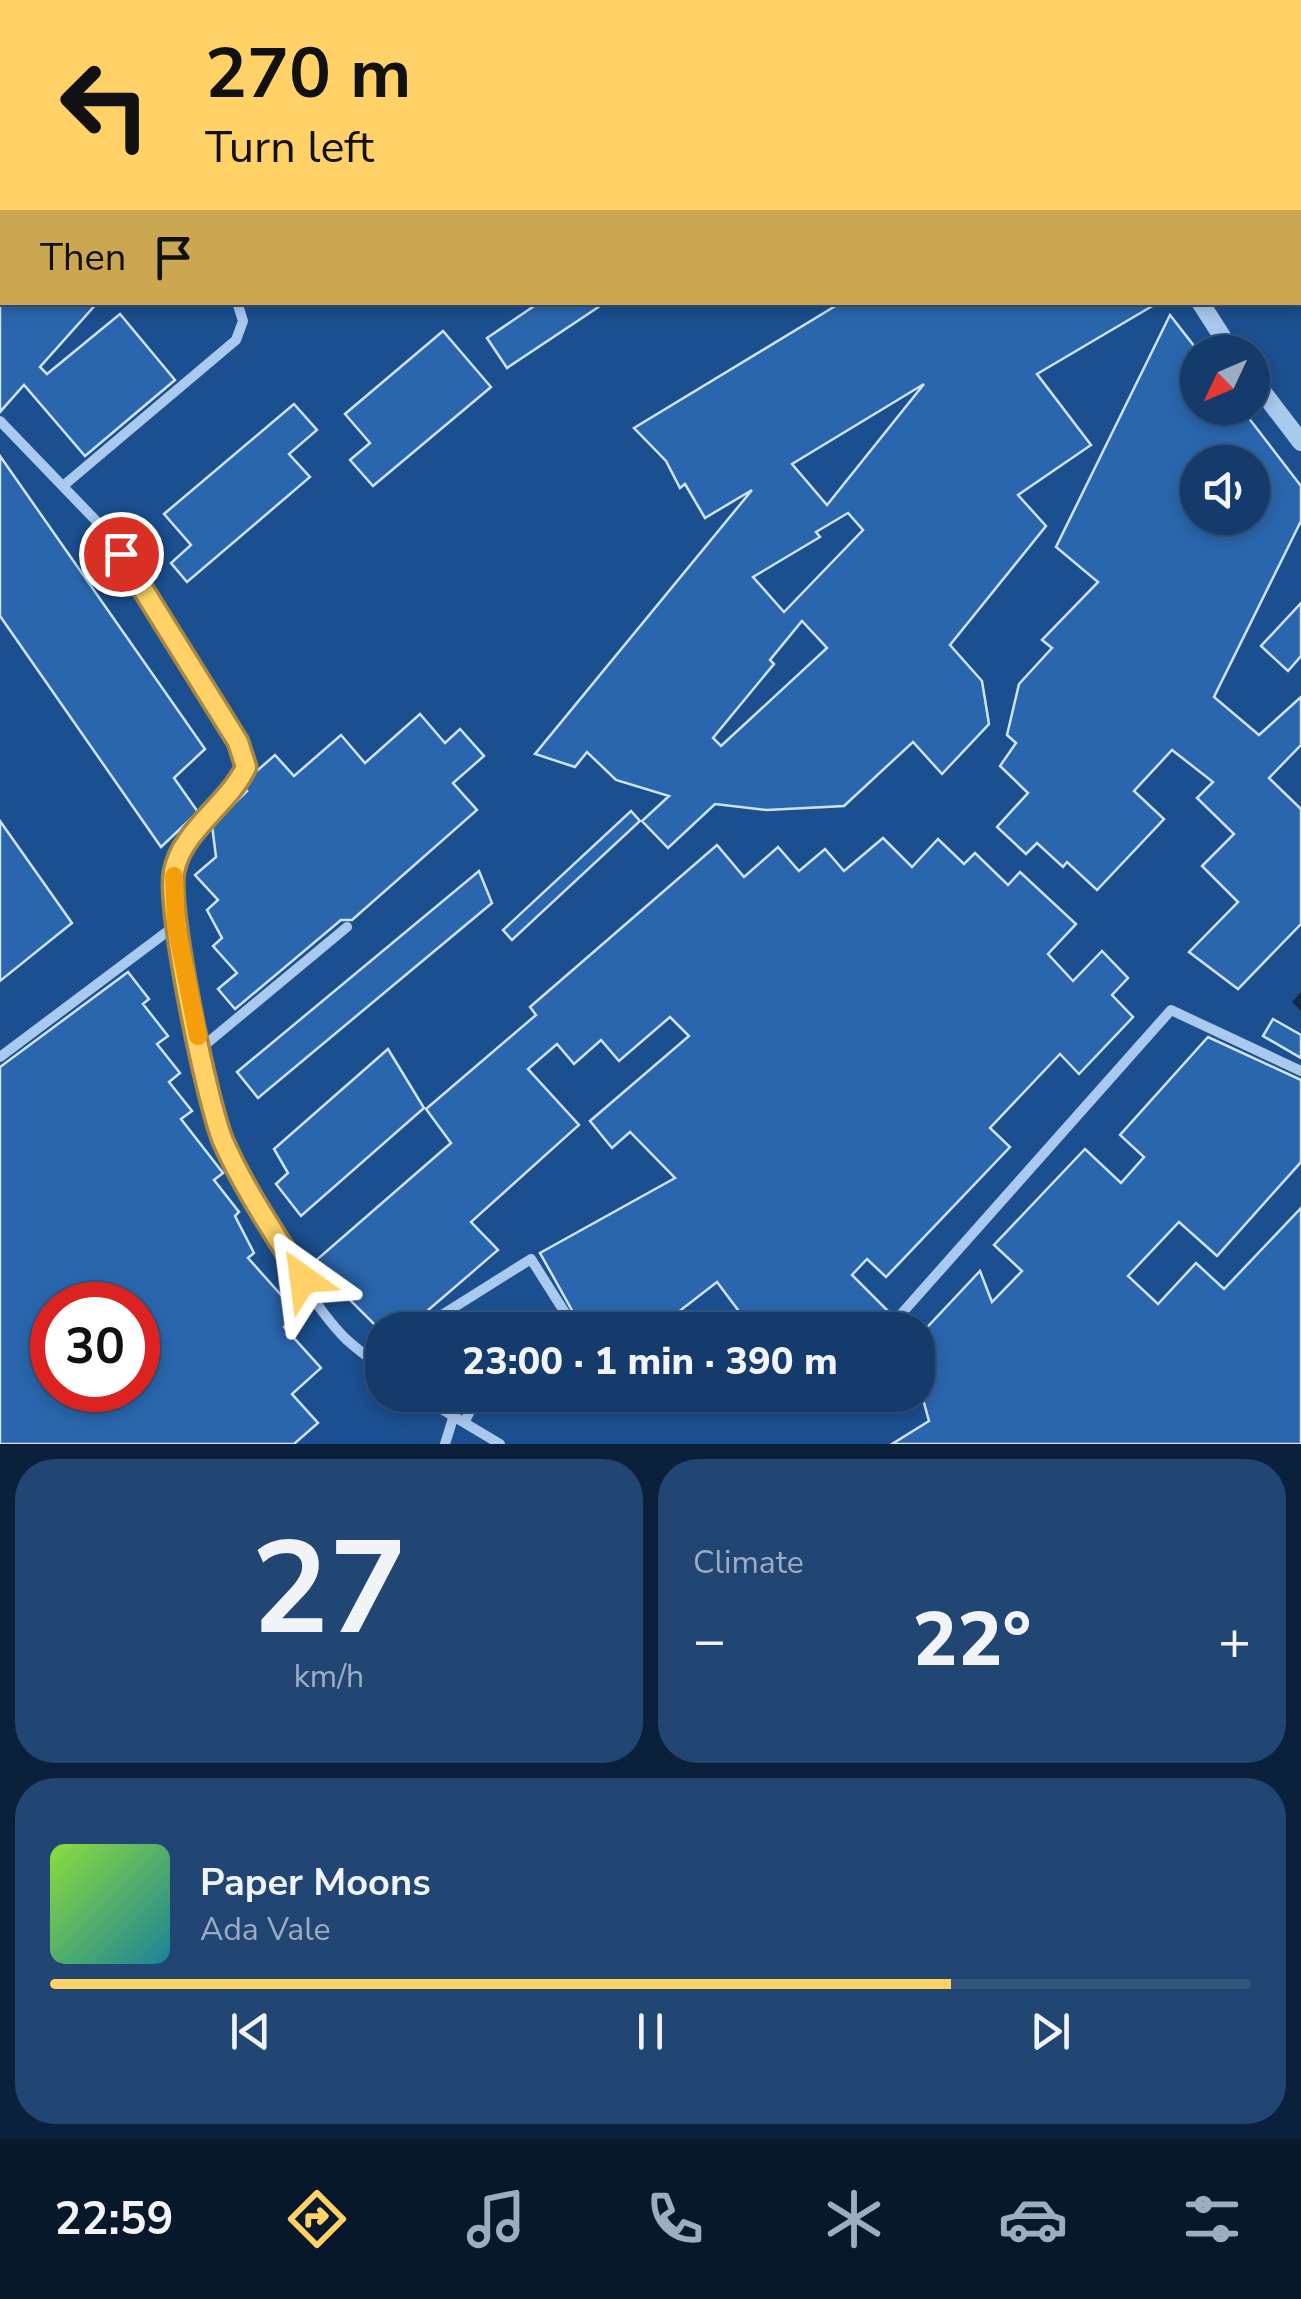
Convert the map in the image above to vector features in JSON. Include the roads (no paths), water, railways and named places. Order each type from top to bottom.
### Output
[{"type":"street","points":[[63,486],[236,340],[243,321],[238,305]]},
{"type":"street","points":[[1202,305],[1221,335]]},
{"type":"street","points":[[1270,402],[1301,442]]},
{"type":"street","points":[[0,421],[103,528],[139,579],[238,742],[246,767],[236,790],[183,849],[174,872],[176,925],[200,1049],[222,1138],[252,1197],[320,1306],[345,1339],[365,1353]]},
{"type":"street","points":[[0,1056],[176,925]]},
{"type":"street","points":[[200,1049],[347,927]]},
{"type":"street","points":[[903,1312],[1172,1010],[1301,1071]]},
{"type":"street","points":[[446,1312],[530,1258],[564,1312]]},
{"type":"street","points":[[448,1412],[500,1444]]},
{"type":"street","points":[[445,1444],[464,1412]]}]
